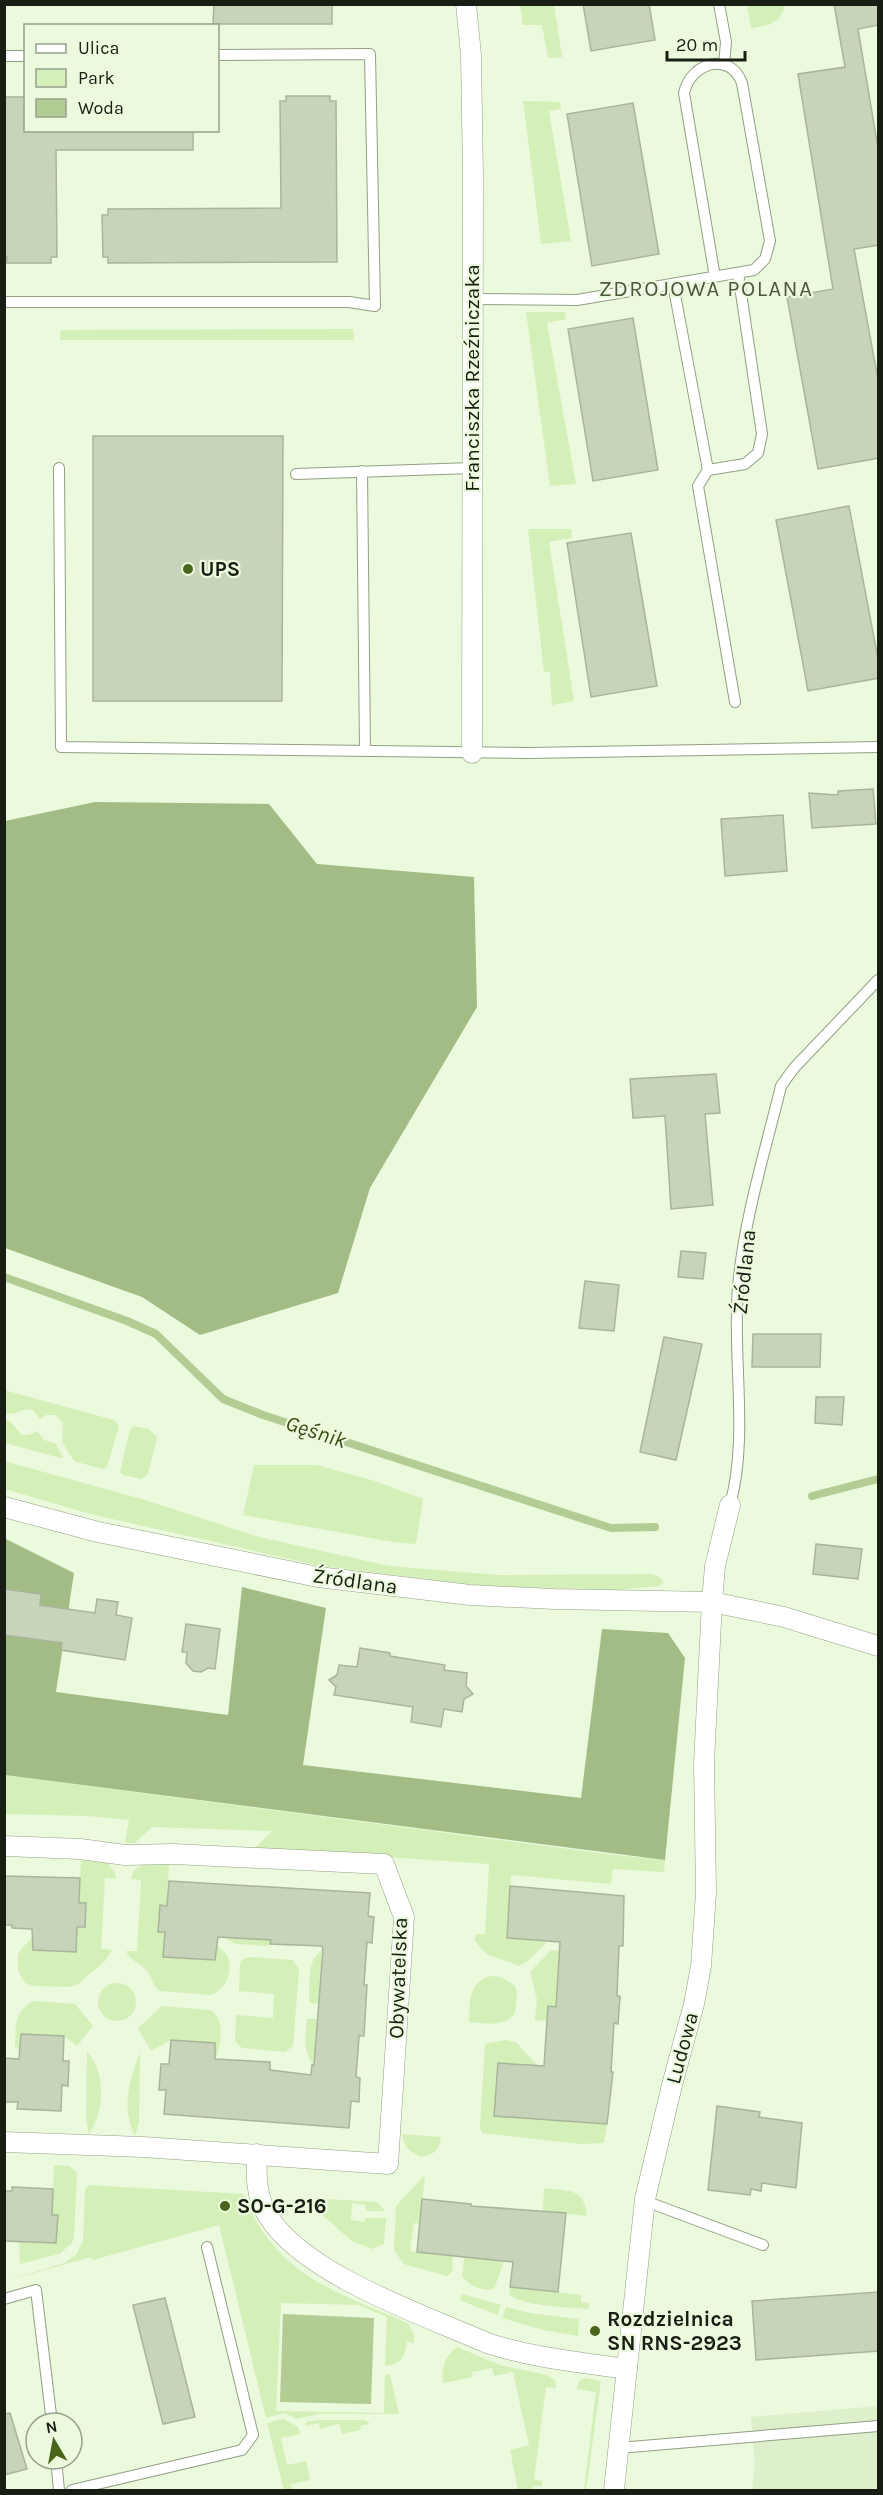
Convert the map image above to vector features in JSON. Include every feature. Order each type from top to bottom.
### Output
[{"type":"street","name":"Franciszka Rzeźniczaka","points":[[466,4],[472,83],[472,753]]},
{"type":"street","name":"Źródlana","points":[[712,1602],[715,1566],[730,1505]]},
{"type":"street","name":"Źródlana","points":[[4,1507],[123,1537],[318,1577],[470,1595],[712,1602],[784,1617],[879,1646]]},
{"type":"street","name":"Ludowa","points":[[614,2490],[645,2201],[694,2004],[701,1966],[706,1893],[704,1762],[712,1602]]},
{"type":"street","name":"Obywatelska","points":[[4,1846],[80,1849],[125,1856],[173,1854],[384,1864],[404,1917],[388,2164],[257,2154],[4,2142]]},
{"type":"street","points":[[257,2154],[258,2191],[268,2216],[304,2255],[341,2277],[498,2346],[533,2357],[627,2368]]},
{"type":"lane","points":[[719,4],[726,42],[724,65]]},
{"type":"lane","points":[[4,302],[349,302],[375,306],[370,54],[219,55]]},
{"type":"lane","points":[[4,56],[24,56]]},
{"type":"lane","points":[[472,299],[577,300],[715,277],[754,270],[765,259],[770,241],[742,83],[738,72],[731,66],[724,65],[706,66],[694,72],[686,80],[684,93],[715,277]]},
{"type":"lane","points":[[708,470],[745,464],[758,453],[762,434],[738,273]]},
{"type":"lane","points":[[673,284],[708,470],[698,486],[735,702]]},
{"type":"lane","points":[[59,468],[61,747],[365,749],[472,753],[879,747]]},
{"type":"lane","points":[[296,474],[472,468]]},
{"type":"lane","points":[[362,471],[365,749]]},
{"type":"lane","name":"Źródlana","points":[[730,1505],[738,1467],[740,1269],[745,1238],[781,1086],[794,1068],[879,980]]},
{"type":"lane","points":[[645,2201],[763,2245]]},
{"type":"lane","points":[[72,2490],[242,2450],[253,2435],[207,2247]]},
{"type":"lane","points":[[4,2299],[36,2290],[51,2411]]},
{"type":"lane","points":[[619,2448],[879,2426]]},
{"type":"lane","points":[[57,2471],[59,2490]]},
{"type":"shaded area","points":[[95,802],[269,804],[317,864],[474,877],[477,1007],[370,1188],[338,1293],[200,1335],[142,1297],[5,1248],[5,821]]},
{"type":"shaded area","points":[[4,1538],[74,1573],[56,1692],[228,1715],[242,1587],[326,1608],[303,1765],[581,1798],[602,1629],[668,1633],[685,1658],[665,1860],[5,1775]]},
{"type":"shaded area","points":[[878,2406],[878,2490],[752,2490],[755,2464],[751,2417]]},
{"type":"green space","points":[[785,4],[780,16],[773,23],[751,28],[747,5]]},
{"type":"green space","points":[[520,5],[554,5],[562,57],[548,58],[542,25],[523,25]]},
{"type":"green space","points":[[523,101],[560,102],[561,109],[549,111],[571,241],[541,244]]},
{"type":"green space","points":[[526,312],[565,312],[566,319],[547,323],[576,484],[550,486]]},
{"type":"green space","points":[[353,329],[354,340],[60,340],[61,330]]},
{"type":"green space","points":[[528,529],[571,529],[572,538],[549,542],[574,701],[552,705],[550,672],[544,672]]},
{"type":"green space","points":[[4,1390],[114,1420],[119,1426],[107,1467],[102,1469],[74,1461],[62,1442],[63,1423],[55,1415],[46,1415],[40,1419],[33,1410],[5,1413]]},
{"type":"green space","points":[[4,1419],[13,1424],[22,1434],[37,1431],[44,1440],[55,1443],[63,1457],[5,1443]]},
{"type":"green space","points":[[134,1426],[149,1429],[157,1437],[148,1474],[141,1479],[123,1475],[120,1472],[130,1430]]},
{"type":"green space","points":[[4,1461],[142,1499],[259,1537],[389,1566],[498,1575],[649,1574],[658,1576],[664,1582],[660,1586],[619,1590],[483,1586],[321,1566],[90,1514],[5,1489]]},
{"type":"green space","points":[[254,1465],[317,1465],[375,1481],[423,1499],[416,1544],[393,1542],[243,1515]]},
{"type":"green space","points":[[4,1775],[665,1860],[664,1872],[613,1869],[611,1884],[511,1875],[507,1938],[547,1942],[527,1962],[518,1966],[484,1952],[475,1940],[476,1934],[485,1934],[489,1864],[255,1848],[272,1831],[152,1827],[135,1843],[125,1843],[129,1820],[88,1816],[5,1814]]},
{"type":"green space","points":[[81,1860],[108,1863],[115,1873],[116,1879],[105,1878],[101,1949],[112,1950],[105,1961],[78,1984],[70,1987],[33,1986],[25,1983],[18,1971],[18,1955],[33,1937],[33,1950],[76,1952],[77,1927],[85,1926],[86,1904],[79,1903]]},
{"type":"green space","points":[[150,1863],[169,1863],[167,1906],[160,1906],[158,1931],[165,1932],[163,1957],[215,1960],[216,1945],[227,1955],[230,1967],[224,1985],[216,1993],[210,1995],[160,1991],[147,1971],[126,1951],[137,1951],[141,1880],[131,1879],[132,1875],[137,1868]]},
{"type":"green space","points":[[224,1937],[271,1939],[267,1946],[235,1944]]},
{"type":"green space","points":[[323,1950],[319,2004],[311,2003],[309,2001],[309,1979],[311,1965]]},
{"type":"green space","points":[[551,1950],[560,1951],[556,2007],[548,2007],[548,2021],[535,2020],[537,2000],[530,1972]]},
{"type":"green space","points":[[249,1957],[293,1960],[299,1969],[293,2046],[285,2052],[242,2048],[235,2041],[236,2015],[273,2018],[274,1994],[239,1991],[240,1964],[243,1959]]},
{"type":"green space","points":[[491,1976],[501,1977],[515,1986],[517,1993],[515,2013],[511,2018],[500,2023],[469,2022],[470,2000],[474,1988],[483,1979]]},
{"type":"green space","points":[[117,1983],[131,1988],[136,2002],[131,2016],[117,2021],[103,2016],[98,2002],[103,1988]]},
{"type":"green space","points":[[34,2001],[75,2004],[93,2026],[77,2046],[64,2036],[21,2035],[20,2051],[15,2046],[17,2019],[23,2009]]},
{"type":"green space","points":[[162,2006],[210,2010],[215,2014],[221,2030],[217,2056],[213,2058],[171,2040],[151,2051],[138,2028]]},
{"type":"green space","points":[[307,2019],[318,2019],[314,2065],[306,2049]]},
{"type":"green space","points":[[506,2040],[516,2042],[538,2066],[607,2124],[604,2143],[581,2144],[482,2133],[480,2128],[485,2045]]},
{"type":"green space","points":[[87,2051],[98,2070],[101,2092],[98,2114],[89,2134],[86,2119]]},
{"type":"green space","points":[[140,2053],[139,2122],[135,2136],[128,2115],[128,2094]]},
{"type":"green space","points":[[402,2134],[441,2137],[435,2151],[421,2157],[408,2148]]},
{"type":"green space","points":[[54,2165],[69,2166],[77,2173],[72,2243],[59,2254],[20,2264],[19,2242],[56,2243],[58,2216],[52,2215]]},
{"type":"green space","points":[[425,2175],[420,2224],[414,2223],[410,2251],[453,2256],[452,2272],[447,2276],[404,2264],[394,2250],[396,2206]]},
{"type":"green space","points":[[89,2185],[243,2194],[257,2222],[272,2244],[290,2262],[332,2290],[408,2323],[414,2335],[414,2343],[407,2342],[405,2352],[399,2362],[385,2366],[387,2317],[358,2305],[281,2303],[276,2411],[384,2413],[385,2375],[390,2374],[399,2414],[319,2414],[296,2419],[285,2413],[266,2418],[219,2225],[93,2260],[91,2257],[5,2281],[64,2263],[76,2255],[83,2242],[85,2189]]},
{"type":"green space","points":[[544,2188],[573,2192],[578,2195],[585,2206],[587,2216],[543,2211]]},
{"type":"green space","points":[[309,2198],[377,2202],[385,2211],[366,2211],[366,2205],[352,2203],[351,2220],[365,2222],[365,2218],[386,2218],[384,2244],[372,2249],[352,2241],[313,2207],[308,2201]]},
{"type":"green space","points":[[464,2257],[504,2261],[494,2289],[480,2288],[470,2284],[463,2277],[461,2273],[463,2273]]},
{"type":"green space","points":[[510,2287],[581,2295],[581,2302],[589,2303],[589,2309],[525,2302],[509,2294]]},
{"type":"green space","points":[[462,2294],[501,2305],[497,2315],[460,2300]]},
{"type":"green space","points":[[506,2307],[530,2313],[579,2319],[578,2336],[543,2330],[502,2318]]},
{"type":"green space","points":[[457,2347],[500,2365],[547,2375],[555,2380],[556,2388],[546,2387],[534,2479],[542,2481],[542,2486],[533,2486],[532,2490],[518,2490],[510,2450],[529,2445],[513,2372],[494,2376],[492,2368],[472,2372],[473,2377],[443,2383],[445,2362],[449,2354]]},
{"type":"green space","points":[[584,2378],[601,2381],[586,2490],[584,2490],[596,2392],[576,2389],[579,2381]]},
{"type":"green space","points":[[284,2419],[298,2427],[300,2434],[281,2438],[287,2465],[306,2461],[310,2480],[291,2484],[292,2490],[284,2490],[267,2423]]},
{"type":"green space","points":[[365,2420],[370,2424],[360,2426],[361,2430],[342,2434],[339,2424],[320,2429],[319,2423],[305,2426],[306,2422]]},
{"type":"water","points":[[283,2314],[374,2318],[371,2404],[280,2402]]},
{"type":"building","points":[[214,4],[332,4],[332,24],[213,24]]},
{"type":"building","points":[[583,4],[649,4],[655,40],[591,51]]},
{"type":"building","points":[[834,4],[879,4],[879,25],[858,29],[879,154],[879,245],[854,249],[879,385],[879,458],[818,469],[787,297],[833,289],[798,74],[845,67]]},
{"type":"building","points":[[286,96],[330,96],[330,101],[336,101],[337,262],[108,263],[108,257],[103,257],[102,215],[108,215],[108,209],[281,208],[280,101],[286,101]]},
{"type":"building","points":[[4,97],[24,97],[24,132],[193,132],[193,150],[56,150],[57,257],[51,257],[51,263],[7,263],[7,257],[4,257]]},
{"type":"building","points":[[633,103],[659,254],[592,266],[567,114]]},
{"type":"building","points":[[633,318],[658,470],[593,481],[568,329]]},
{"type":"building","name":"UPS","points":[[93,436],[283,436],[282,701],[93,701]]},
{"type":"building","points":[[849,506],[879,664],[879,678],[808,691],[776,520]]},
{"type":"building","points":[[631,533],[657,686],[591,697],[567,543]]},
{"type":"building","points":[[873,789],[876,824],[812,828],[809,793],[838,795],[838,791]]},
{"type":"building","points":[[783,815],[787,871],[725,876],[721,819]]},
{"type":"building","points":[[716,1074],[720,1113],[705,1114],[713,1205],[671,1209],[665,1116],[633,1118],[630,1079]]},
{"type":"building","points":[[681,1251],[706,1253],[703,1279],[678,1277]]},
{"type":"building","points":[[585,1281],[619,1285],[614,1331],[579,1328]]},
{"type":"building","points":[[753,1334],[821,1334],[820,1367],[752,1367]]},
{"type":"building","points":[[664,1337],[702,1344],[676,1460],[640,1452]]},
{"type":"building","points":[[816,1397],[844,1397],[842,1425],[815,1423]]},
{"type":"building","points":[[816,1544],[862,1549],[858,1579],[813,1574]]},
{"type":"building","points":[[4,1589],[41,1594],[40,1605],[95,1613],[97,1599],[118,1602],[116,1615],[132,1618],[125,1660],[61,1650],[62,1643],[4,1635]]},
{"type":"building","points":[[186,1624],[220,1629],[215,1669],[193,1671],[186,1663],[187,1652],[182,1652]]},
{"type":"building","points":[[360,1648],[390,1653],[390,1656],[445,1665],[444,1670],[467,1673],[466,1686],[473,1694],[464,1699],[462,1712],[444,1709],[441,1727],[411,1722],[413,1707],[334,1695],[336,1687],[329,1680],[337,1675],[339,1665],[357,1667]]},
{"type":"building","points":[[4,1876],[80,1878],[79,1903],[86,1903],[85,1927],[77,1927],[76,1952],[33,1950],[32,1929],[12,1928],[12,1925],[4,1925]]},
{"type":"building","points":[[169,1881],[370,1893],[368,1916],[374,1917],[372,1943],[367,1942],[364,2036],[359,2036],[356,2077],[360,2078],[359,2102],[351,2101],[349,2128],[164,2114],[166,2090],[159,2090],[161,2064],[169,2064],[171,2040],[215,2043],[215,2059],[270,2062],[270,2070],[311,2075],[312,2065],[314,2065],[323,1950],[322,1946],[270,1944],[271,1940],[218,1937],[215,1960],[163,1957],[165,1932],[158,1932],[160,1905],[167,1906]]},
{"type":"building","points":[[510,1886],[624,1896],[623,1946],[619,1946],[618,2024],[614,2023],[611,2072],[613,2072],[607,2124],[494,2116],[498,2063],[544,2066],[548,2006],[556,2007],[560,1942],[507,1938]]},
{"type":"building","points":[[21,2034],[64,2036],[63,2061],[69,2061],[68,2086],[62,2085],[61,2111],[17,2109],[18,2102],[4,2102],[4,2058],[19,2059]]},
{"type":"building","points":[[717,2106],[760,2112],[759,2117],[802,2123],[796,2188],[762,2183],[761,2191],[751,2189],[750,2195],[708,2190]]},
{"type":"building","points":[[12,2187],[53,2189],[52,2215],[58,2215],[56,2243],[4,2241],[4,2191],[12,2191]]},
{"type":"building","points":[[422,2199],[471,2204],[471,2206],[566,2213],[558,2292],[510,2287],[513,2262],[417,2252]]},
{"type":"building","points":[[879,2292],[879,2351],[756,2360],[752,2301]]},
{"type":"building","points":[[165,2298],[195,2417],[163,2424],[133,2305]]},
{"type":"building","points":[[10,2413],[24,2459],[24,2470],[4,2475],[4,2414]]},
{"type":"waterway","name":"Gęśnik","points":[[4,1277],[127,1321],[156,1334],[223,1399],[263,1415],[611,1528],[655,1527]]},
{"type":"waterway","name":"Gęśnik","points":[[812,1496],[878,1479]]},
{"type":"place","name":"UPS","points":[[188,569]]},
{"type":"place","name":"S0-G-216","points":[[225,2206]]},
{"type":"place","name":"Rozdzielnica SN RNS-2923","points":[[595,2331]]},
{"type":"district","name":"ZDROJOWA POLANA","points":[[706,289]]}]
